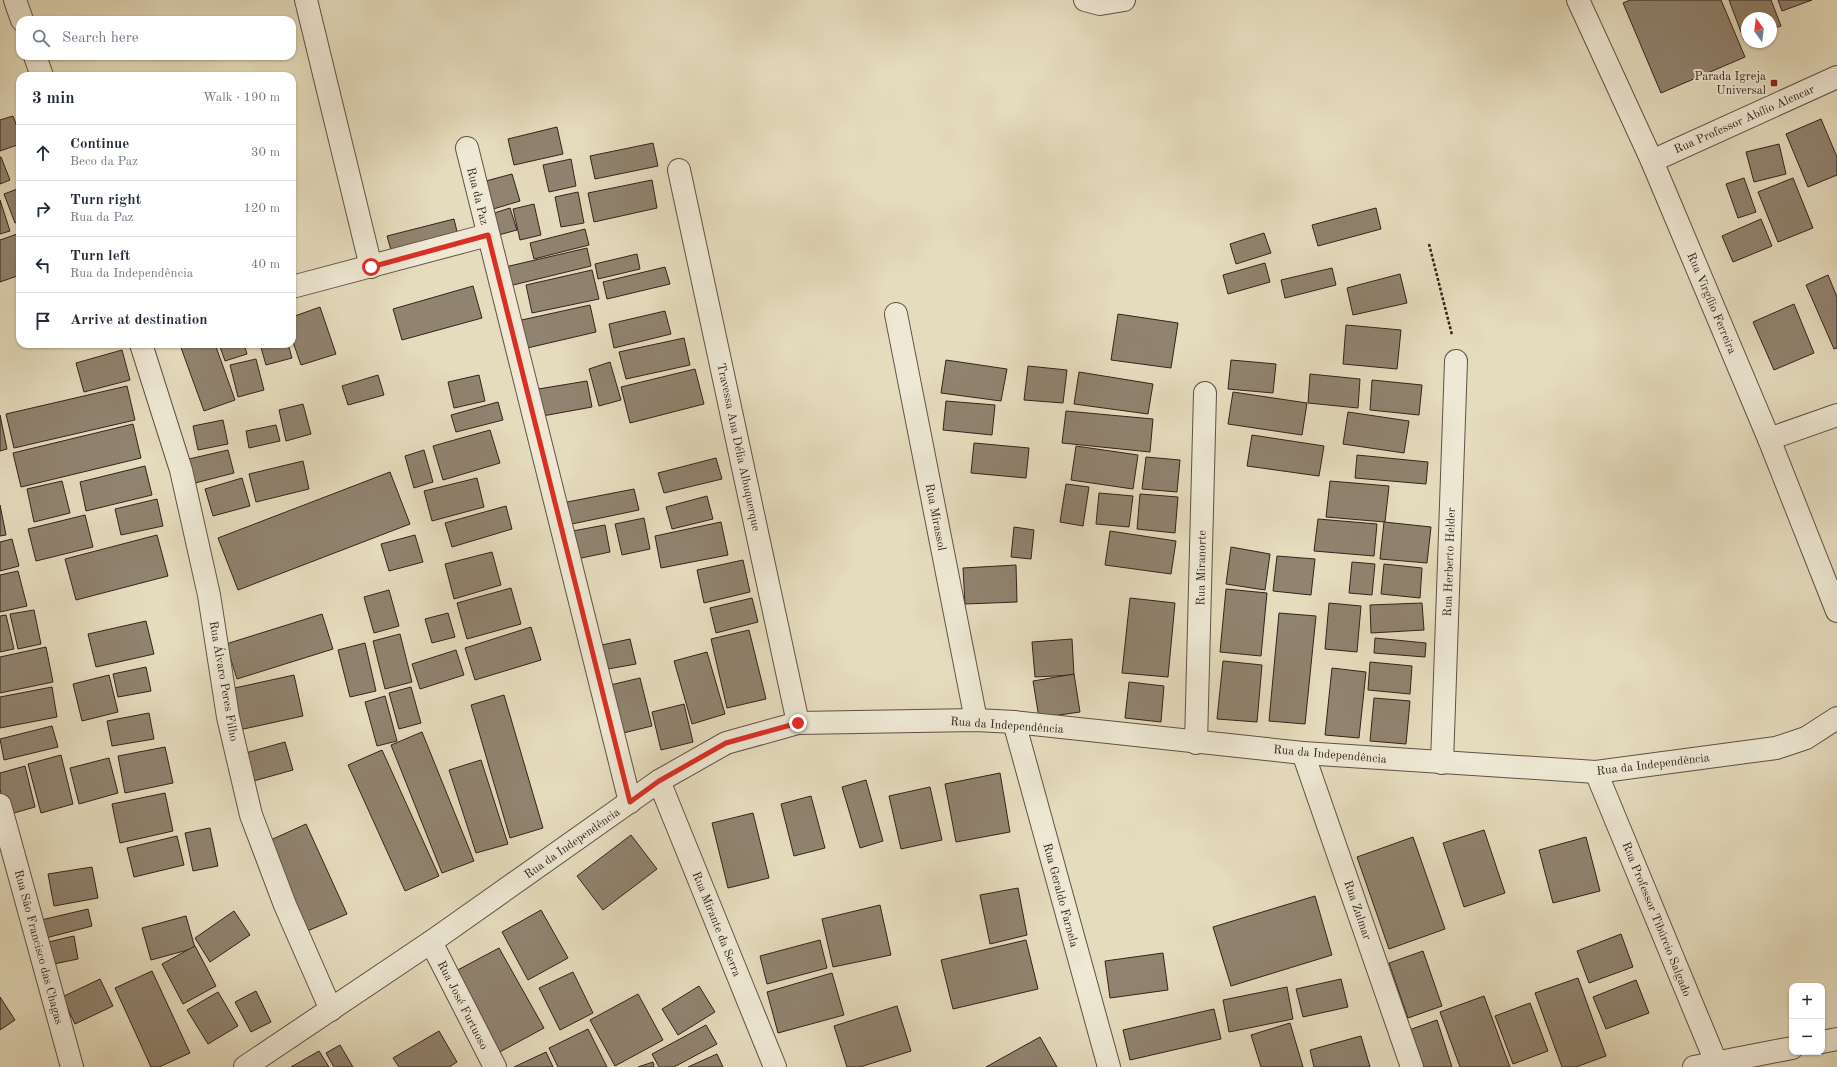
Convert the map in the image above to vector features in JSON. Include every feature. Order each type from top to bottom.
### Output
[{"type":"street","points":[[15,0],[21,16]]},
{"type":"street","points":[[306,0],[371,267]]},
{"type":"street","points":[[1085,0],[1100,4],[1124,0]]},
{"type":"street","name":"Rua Virgílio Ferreira","points":[[1578,0],[1652,161],[1769,439],[1837,611]]},
{"type":"street","points":[[36,60],[41,72]]},
{"type":"street","name":"Rua Professor Abílio Alencar","points":[[1652,161],[1837,77]]},
{"type":"street","name":"Rua da Paz","points":[[466,148],[630,802]]},
{"type":"street","name":"Travessa Ana Délia Albuquerque","points":[[679,170],[798,723]]},
{"type":"street","points":[[296,286],[488,235]]},
{"type":"street","name":"Rua Mirassol","points":[[896,314],[976,720]]},
{"type":"street","name":"Rua Álvaro Peres Filho","points":[[142,348],[181,470],[209,595],[228,717],[251,815],[285,905],[331,1010]]},
{"type":"street","name":"Rua Herberto Helder","points":[[1442,763],[1455,351]]},
{"type":"street","name":"Rua Miranorte","points":[[1196,743],[1205,393]]},
{"type":"street","points":[[1769,439],[1837,415]]},
{"type":"street","name":"Rua da Independência","points":[[247,1066],[431,942],[659,781],[726,743],[798,723],[976,720],[1014,722],[1196,743],[1303,753],[1596,772],[1776,748],[1806,738],[1837,718]]},
{"type":"street","name":"Rua Geraldo Farnela","points":[[1014,722],[1109,1067]]},
{"type":"street","name":"Rua Zulmar","points":[[1303,753],[1412,1067]]},
{"type":"street","name":"Rua Professor Tibúrcio Salgado","points":[[1596,772],[1717,1065]]},
{"type":"street","name":"Rua Mirante da Serra","points":[[659,781],[775,1067]]},
{"type":"street","name":"Rua São Francisco das Chagas","points":[[0,805],[72,1067]]},
{"type":"street","name":"Rua José Furtuoso","points":[[431,942],[496,1067]]},
{"type":"street","points":[[1825,1041],[1837,1039]]},
{"type":"street","points":[[1694,1067],[1717,1065],[1789,1049]]},
{"type":"path","points":[[1429,244],[1441,288],[1455,351]]},
{"type":"building","points":[[1630,0],[1721,0],[1745,57],[1661,93],[1623,3]]},
{"type":"building","points":[[1729,0],[1771,0],[1776,12],[1741,12],[1741,32]]},
{"type":"building","points":[[1778,0],[1812,0],[1782,11]]},
{"type":"building","points":[[1777,16],[1781,26],[1777,27]]},
{"type":"building","points":[[13,116],[16,124],[16,145],[0,151],[0,120]]},
{"type":"building","points":[[1821,119],[1837,157],[1837,175],[1808,187],[1786,134]]},
{"type":"building","points":[[557,127],[563,154],[514,165],[508,139]]},
{"type":"building","points":[[653,143],[658,166],[595,179],[590,156]]},
{"type":"building","points":[[1779,144],[1786,174],[1754,182],[1746,152]]},
{"type":"building","points":[[0,157],[10,180],[0,184]]},
{"type":"building","points":[[571,159],[576,186],[549,192],[543,165]]},
{"type":"building","points":[[512,174],[520,201],[490,210],[482,182]]},
{"type":"building","points":[[1744,178],[1756,212],[1738,218],[1726,184]]},
{"type":"building","points":[[1793,178],[1813,228],[1778,242],[1758,192]]},
{"type":"building","points":[[652,180],[657,208],[594,222],[588,193]]},
{"type":"building","points":[[16,190],[15,223],[4,194]]},
{"type":"building","points":[[578,192],[584,223],[561,227],[555,197]]},
{"type":"building","points":[[0,200],[10,231],[0,234]]},
{"type":"building","points":[[534,204],[541,235],[520,240],[513,209]]},
{"type":"building","points":[[510,208],[517,230],[495,236],[488,215]]},
{"type":"building","points":[[1376,208],[1381,229],[1318,246],[1312,225]]},
{"type":"building","points":[[454,219],[459,240],[393,257],[387,236]]},
{"type":"building","points":[[1761,219],[1772,246],[1733,262],[1722,236]]},
{"type":"building","points":[[585,229],[589,245],[534,259],[530,243]]},
{"type":"building","points":[[1264,233],[1271,253],[1236,264],[1230,244]]},
{"type":"building","points":[[16,234],[16,276],[0,282],[0,240]]},
{"type":"building","points":[[587,248],[591,266],[505,287],[501,268]]},
{"type":"building","points":[[637,254],[640,269],[598,279],[595,264]]},
{"type":"building","points":[[1265,263],[1270,282],[1228,294],[1223,275]]},
{"type":"building","points":[[665,267],[670,284],[607,299],[603,282]]},
{"type":"building","points":[[1332,268],[1336,285],[1285,298],[1281,280]]},
{"type":"building","points":[[592,270],[599,299],[532,313],[526,285]]},
{"type":"building","points":[[1400,274],[1407,303],[1353,315],[1347,288]]},
{"type":"building","points":[[1828,275],[1837,297],[1837,348],[1834,349],[1806,285]]},
{"type":"building","points":[[473,286],[482,318],[402,340],[393,309]]},
{"type":"building","points":[[1794,304],[1814,353],[1774,370],[1753,322]]},
{"type":"building","points":[[590,305],[596,332],[523,349],[517,321]]},
{"type":"building","points":[[320,307],[336,354],[301,365],[295,348],[296,316]]},
{"type":"building","points":[[665,311],[671,334],[614,348],[609,324]]},
{"type":"building","points":[[1118,314],[1178,323],[1171,368],[1111,360]]},
{"type":"building","points":[[1346,325],[1401,330],[1397,369],[1343,364]]},
{"type":"building","points":[[684,338],[690,365],[626,379],[619,352]]},
{"type":"building","points":[[181,348],[216,348],[235,400],[204,411]]},
{"type":"building","points":[[220,348],[245,348],[247,354],[225,361]]},
{"type":"building","points":[[261,348],[289,348],[292,358],[266,365]]},
{"type":"building","points":[[122,350],[130,380],[84,392],[76,363]]},
{"type":"building","points":[[256,359],[264,390],[238,397],[230,365]]},
{"type":"building","points":[[946,360],[1007,369],[1001,401],[941,393]]},
{"type":"building","points":[[1231,360],[1276,364],[1273,393],[1228,389]]},
{"type":"building","points":[[610,362],[621,400],[599,406],[589,369]]},
{"type":"building","points":[[1028,366],[1067,370],[1063,403],[1024,400]]},
{"type":"building","points":[[695,369],[704,404],[630,423],[621,387]]},
{"type":"building","points":[[1079,372],[1153,384],[1148,414],[1074,404]]},
{"type":"building","points":[[1310,374],[1360,379],[1358,408],[1308,403]]},
{"type":"building","points":[[378,375],[384,395],[348,405],[342,386]]},
{"type":"building","points":[[479,375],[485,401],[454,408],[448,382]]},
{"type":"building","points":[[1372,380],[1422,385],[1419,415],[1370,410]]},
{"type":"building","points":[[587,381],[592,407],[537,417],[532,390]]},
{"type":"building","points":[[127,386],[135,420],[14,448],[6,414]]},
{"type":"building","points":[[1233,392],[1307,403],[1302,435],[1228,424]]},
{"type":"building","points":[[946,401],[995,405],[992,435],[943,430]]},
{"type":"building","points":[[498,402],[503,420],[456,432],[451,415]]},
{"type":"building","points":[[303,404],[311,434],[286,441],[279,410]]},
{"type":"building","points":[[1066,411],[1153,419],[1150,452],[1062,443]]},
{"type":"building","points":[[1348,412],[1409,421],[1404,453],[1343,444]]},
{"type":"building","points":[[0,415],[7,449],[0,451]]},
{"type":"building","points":[[223,420],[228,444],[198,450],[193,426]]},
{"type":"building","points":[[133,424],[141,458],[21,487],[13,453]]},
{"type":"building","points":[[276,425],[280,441],[249,448],[246,431]]},
{"type":"building","points":[[490,430],[500,463],[443,480],[433,446]]},
{"type":"building","points":[[1252,435],[1324,446],[1319,476],[1247,466]]},
{"type":"building","points":[[974,443],[1029,448],[1026,478],[971,473]]},
{"type":"building","points":[[1076,446],[1138,455],[1133,489],[1071,480]]},
{"type":"building","points":[[228,450],[234,473],[195,483],[189,459]]},
{"type":"building","points":[[424,450],[433,482],[414,488],[405,456]]},
{"type":"building","points":[[1357,455],[1428,462],[1426,484],[1355,478]]},
{"type":"building","points":[[1146,457],[1180,460],[1177,492],[1142,489]]},
{"type":"building","points":[[716,458],[722,479],[664,493],[658,473]]},
{"type":"building","points":[[303,461],[309,489],[256,502],[249,474]]},
{"type":"building","points":[[145,466],[152,495],[86,511],[80,482]]},
{"type":"building","points":[[390,472],[410,524],[238,590],[218,538]]},
{"type":"building","points":[[242,478],[250,506],[213,516],[205,489]]},
{"type":"building","points":[[477,478],[484,507],[432,521],[424,491]]},
{"type":"building","points":[[62,481],[70,513],[34,522],[27,489]]},
{"type":"building","points":[[1330,481],[1389,486],[1385,522],[1326,517]]},
{"type":"building","points":[[1066,484],[1089,487],[1083,526],[1060,522]]},
{"type":"building","points":[[634,489],[639,510],[567,525],[562,503]]},
{"type":"building","points":[[1099,493],[1133,496],[1129,527],[1096,524]]},
{"type":"building","points":[[1140,494],[1178,497],[1175,533],[1137,529]]},
{"type":"building","points":[[707,496],[713,519],[672,529],[666,507]]},
{"type":"building","points":[[157,499],[163,526],[121,535],[115,509]]},
{"type":"building","points":[[0,505],[6,535],[0,536]]},
{"type":"building","points":[[506,506],[512,529],[452,547],[445,523]]},
{"type":"building","points":[[85,515],[93,547],[36,561],[28,529]]},
{"type":"building","points":[[644,518],[650,549],[622,555],[615,524]]},
{"type":"building","points":[[1318,519],[1377,524],[1374,556],[1314,551]]},
{"type":"building","points":[[721,522],[728,555],[661,568],[655,536]]},
{"type":"building","points":[[1384,522],[1431,527],[1427,563],[1380,559]]},
{"type":"building","points":[[605,525],[610,552],[572,560],[567,532]]},
{"type":"building","points":[[1014,527],[1034,530],[1031,559],[1011,557]]},
{"type":"building","points":[[1110,531],[1176,541],[1171,574],[1105,565]]},
{"type":"building","points":[[157,535],[168,576],[76,600],[65,559]]},
{"type":"building","points":[[415,535],[423,562],[389,571],[381,544]]},
{"type":"building","points":[[12,539],[19,566],[0,571],[0,542]]},
{"type":"building","points":[[1231,547],[1270,554],[1265,590],[1226,584]]},
{"type":"building","points":[[492,552],[501,585],[454,599],[445,564]]},
{"type":"building","points":[[1277,556],[1315,559],[1311,595],[1273,591]]},
{"type":"building","points":[[743,560],[750,592],[704,603],[697,570]]},
{"type":"building","points":[[1352,562],[1375,564],[1372,595],[1349,593]]},
{"type":"building","points":[[1384,564],[1422,568],[1420,598],[1381,594]]},
{"type":"building","points":[[1016,565],[1017,602],[965,604],[963,568]]},
{"type":"building","points":[[18,571],[27,606],[0,612],[0,575]]},
{"type":"building","points":[[511,588],[521,624],[467,639],[457,603]]},
{"type":"building","points":[[1226,589],[1267,593],[1261,656],[1220,652]]},
{"type":"building","points":[[389,590],[399,626],[374,633],[364,597]]},
{"type":"building","points":[[752,598],[758,622],[716,633],[710,608]]},
{"type":"building","points":[[1130,598],[1175,603],[1168,677],[1122,673]]},
{"type":"building","points":[[1329,603],[1361,606],[1357,652],[1325,649]]},
{"type":"building","points":[[1422,603],[1424,630],[1371,633],[1370,605]]},
{"type":"building","points":[[34,610],[41,644],[18,649],[10,614]]},
{"type":"building","points":[[448,613],[455,637],[432,643],[425,619]]},
{"type":"building","points":[[1279,613],[1316,616],[1305,724],[1269,721]]},
{"type":"building","points":[[322,614],[333,649],[237,679],[226,644]]},
{"type":"building","points":[[6,615],[14,649],[0,652],[0,616]]},
{"type":"building","points":[[146,621],[154,654],[96,667],[88,634]]},
{"type":"building","points":[[531,627],[541,660],[475,680],[465,648]]},
{"type":"building","points":[[749,630],[766,699],[727,708],[711,639]]},
{"type":"building","points":[[400,634],[412,682],[385,689],[373,641]]},
{"type":"building","points":[[1375,638],[1426,643],[1425,657],[1374,653]]},
{"type":"building","points":[[630,639],[636,664],[602,670],[597,646]]},
{"type":"building","points":[[1072,639],[1074,675],[1035,677],[1032,642]]},
{"type":"building","points":[[365,643],[376,691],[350,697],[338,650]]},
{"type":"building","points":[[46,647],[53,682],[0,693],[0,657]]},
{"type":"building","points":[[456,650],[464,675],[420,689],[412,664]]},
{"type":"building","points":[[707,652],[725,714],[692,724],[674,661]]},
{"type":"building","points":[[1223,661],[1262,665],[1257,722],[1217,719]]},
{"type":"building","points":[[1370,662],[1412,666],[1410,694],[1368,690]]},
{"type":"building","points":[[146,667],[151,691],[118,697],[113,674]]},
{"type":"building","points":[[1332,668],[1366,672],[1359,738],[1325,735]]},
{"type":"building","points":[[1074,674],[1080,712],[1039,718],[1033,681]]},
{"type":"building","points":[[109,675],[118,712],[82,721],[73,684]]},
{"type":"building","points":[[294,675],[303,716],[239,730],[230,689]]},
{"type":"building","points":[[640,678],[652,726],[619,734],[606,686]]},
{"type":"building","points":[[1129,682],[1164,686],[1161,722],[1125,718]]},
{"type":"building","points":[[52,687],[57,717],[0,728],[0,697]]},
{"type":"building","points":[[411,687],[421,723],[399,729],[389,693]]},
{"type":"building","points":[[504,695],[543,828],[510,838],[471,705]]},
{"type":"building","points":[[385,696],[397,741],[377,746],[365,702]]},
{"type":"building","points":[[1374,698],[1410,701],[1406,744],[1370,741]]},
{"type":"building","points":[[684,704],[693,742],[661,750],[652,712]]},
{"type":"building","points":[[149,713],[154,739],[112,746],[107,721]]},
{"type":"building","points":[[52,726],[58,747],[4,760],[0,739]]},
{"type":"building","points":[[422,732],[474,861],[442,873],[391,745]]},
{"type":"building","points":[[285,742],[293,770],[250,782],[242,754]]},
{"type":"building","points":[[165,747],[173,783],[125,793],[118,756]]},
{"type":"building","points":[[382,750],[439,876],[405,891],[348,765]]},
{"type":"building","points":[[61,755],[73,804],[41,813],[28,764]]},
{"type":"building","points":[[109,758],[118,793],[79,804],[70,768]]},
{"type":"building","points":[[481,760],[508,844],[476,853],[449,770]]},
{"type":"building","points":[[25,766],[35,807],[7,815],[0,789],[0,773]]},
{"type":"building","points":[[1000,773],[1010,832],[956,842],[945,784]]},
{"type":"building","points":[[866,780],[883,841],[860,848],[842,787]]},
{"type":"building","points":[[930,787],[942,840],[901,849],[889,796]]},
{"type":"building","points":[[165,793],[173,831],[120,843],[112,804]]},
{"type":"building","points":[[811,796],[825,848],[794,856],[781,804]]},
{"type":"building","points":[[753,813],[769,878],[728,888],[712,823]]},
{"type":"building","points":[[306,824],[347,914],[305,932],[264,843]]},
{"type":"building","points":[[210,828],[218,866],[193,871],[185,833]]},
{"type":"building","points":[[1484,830],[1505,893],[1464,907],[1443,843]]},
{"type":"building","points":[[631,835],[657,869],[603,910],[577,876]]},
{"type":"building","points":[[177,836],[184,865],[134,877],[127,848]]},
{"type":"building","points":[[1413,837],[1445,929],[1389,949],[1357,857]]},
{"type":"building","points":[[1586,837],[1600,891],[1553,903],[1539,850]]},
{"type":"building","points":[[92,867],[98,898],[54,906],[48,874]]},
{"type":"building","points":[[1018,888],[1027,935],[990,944],[980,895]]},
{"type":"building","points":[[1315,896],[1332,955],[1231,986],[1213,927]]},
{"type":"building","points":[[880,905],[891,955],[833,967],[822,919]]},
{"type":"building","points":[[88,909],[92,926],[42,939],[37,921]]},
{"type":"building","points":[[541,910],[568,958],[528,980],[502,932]]},
{"type":"building","points":[[234,911],[250,935],[210,962],[195,938]]},
{"type":"building","points":[[186,916],[195,948],[151,960],[142,928]]},
{"type":"building","points":[[1621,934],[1633,967],[1589,983],[1577,951]]},
{"type":"building","points":[[74,936],[78,959],[49,965],[44,943]]},
{"type":"building","points":[[820,940],[827,968],[767,984],[760,956]]},
{"type":"building","points":[[1026,940],[1038,989],[953,1009],[941,960]]},
{"type":"building","points":[[195,946],[216,986],[183,1004],[162,964]]},
{"type":"building","points":[[499,948],[544,1028],[496,1054],[452,973]]},
{"type":"building","points":[[1423,951],[1442,1006],[1408,1018],[1389,963]]},
{"type":"building","points":[[1163,953],[1168,990],[1110,998],[1105,961]]},
{"type":"building","points":[[152,971],[190,1053],[159,1067],[151,1067],[115,988]]},
{"type":"building","points":[[573,972],[593,1013],[560,1030],[539,988]]},
{"type":"building","points":[[832,973],[844,1015],[778,1033],[767,992]]},
{"type":"building","points":[[1578,978],[1606,1056],[1576,1067],[1562,1067],[1535,993]]},
{"type":"building","points":[[100,979],[113,1006],[75,1024],[62,997]]},
{"type":"building","points":[[1341,979],[1348,1007],[1303,1017],[1296,989]]},
{"type":"building","points":[[1636,980],[1649,1013],[1606,1029],[1593,997]]},
{"type":"building","points":[[699,986],[715,1012],[678,1035],[662,1009]]},
{"type":"building","points":[[1287,987],[1293,1019],[1229,1032],[1223,1000]]},
{"type":"building","points":[[256,991],[271,1022],[251,1032],[235,1002]]},
{"type":"building","points":[[218,992],[238,1026],[208,1044],[187,1010]]},
{"type":"building","points":[[638,994],[663,1040],[615,1066],[590,1020]]},
{"type":"building","points":[[1484,996],[1510,1067],[1460,1067],[1440,1012]]},
{"type":"building","points":[[0,997],[15,1020],[0,1030]]},
{"type":"building","points":[[1530,1003],[1548,1051],[1513,1064],[1495,1016]]},
{"type":"building","points":[[897,1006],[911,1051],[860,1067],[847,1067],[834,1026]]},
{"type":"building","points":[[1214,1009],[1221,1039],[1130,1060],[1123,1030]]},
{"type":"building","points":[[1437,1020],[1452,1067],[1422,1067],[1409,1030]]},
{"type":"building","points":[[1290,1023],[1303,1067],[1261,1067],[1251,1035]]},
{"type":"building","points":[[706,1025],[717,1044],[674,1067],[659,1067],[652,1054]]},
{"type":"building","points":[[588,1029],[607,1067],[558,1067],[549,1048]]},
{"type":"building","points":[[439,1031],[457,1062],[449,1067],[399,1067],[393,1058]]},
{"type":"building","points":[[1361,1036],[1370,1067],[1314,1067],[1310,1050]]},
{"type":"building","points":[[1040,1037],[1057,1067],[986,1067]]},
{"type":"building","points":[[340,1045],[353,1067],[334,1067],[326,1053]]},
{"type":"building","points":[[319,1051],[329,1067],[291,1067]]},
{"type":"building","points":[[546,1052],[553,1067],[514,1067]]},
{"type":"building","points":[[717,1054],[723,1067],[688,1067]]},
{"type":"building","points":[[653,1062],[654,1067],[638,1067]]},
{"type":"place","name":"Parada Igreja Universal","points":[[1774,83]]},
{"type":"route","points":[[371,267],[488,235],[630,802],[659,781],[726,743],[798,723]]}]
